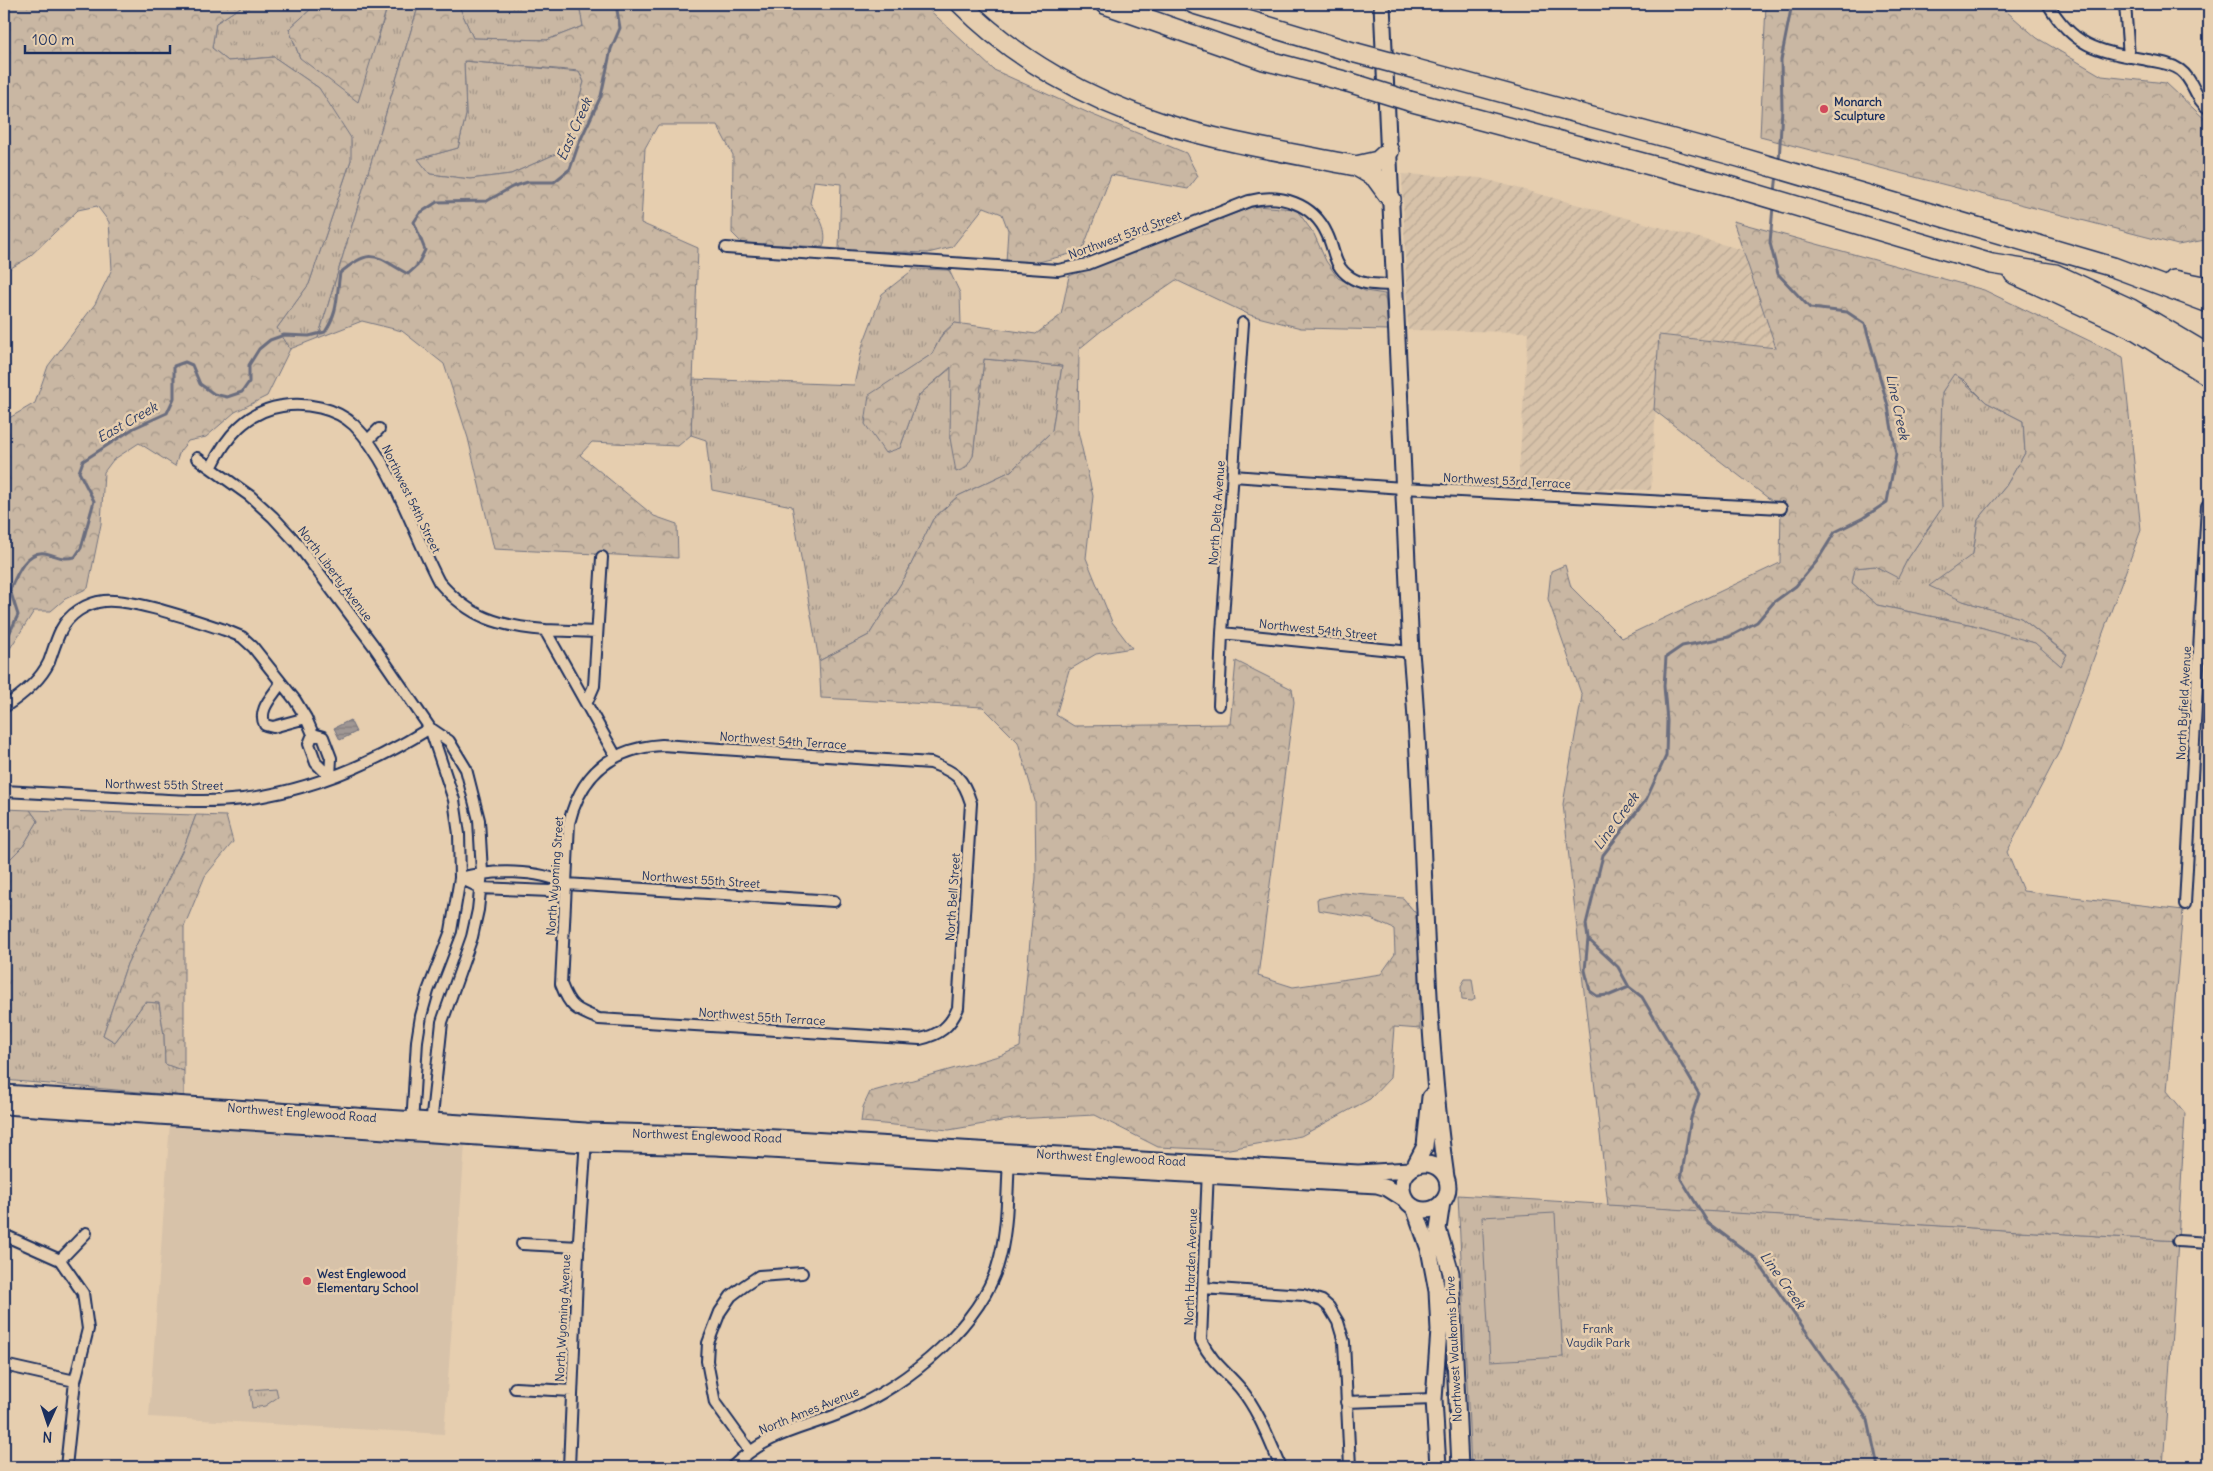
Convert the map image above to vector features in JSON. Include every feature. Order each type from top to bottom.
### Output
[{"type":"highway","points":[[961,4],[1014,49],[1070,84],[1115,105],[1162,123],[1213,136],[1356,166],[1375,177],[1391,199]]},
{"type":"highway","points":[[1105,4],[1264,60],[1348,82],[1409,101],[1729,186],[1992,264],[2055,274],[2131,310],[2209,355]]},
{"type":"highway","points":[[1194,4],[1356,53],[1826,182],[2113,267],[2209,303]]},
{"type":"highway","points":[[1356,166],[1378,161],[1389,151]]},
{"type":"highway","points":[[1992,264],[2134,329],[2209,376]]},
{"type":"highway","points":[[2113,267],[2209,287]]},
{"type":"main road","points":[[1382,4],[1411,652],[1419,740],[1426,957],[1434,1070],[1447,1193],[1442,1202],[1429,1210],[1410,1203],[1402,1184],[1425,1146],[1434,1070]]},
{"type":"main road","name":"Northwest Englewood Road","points":[[4,1093],[412,1126]]},
{"type":"main road","name":"Northwest Englewood Road","points":[[4,1106],[431,1127],[715,1147],[1009,1158],[1208,1169],[1358,1173],[1412,1169]]},
{"type":"main road","points":[[1412,1169],[1424,1164],[1435,1166],[1446,1177]]},
{"type":"main road","name":"Northwest Englewood Road","points":[[1208,1169],[1377,1185],[1387,1188],[1410,1203]]},
{"type":"main road","name":"Northwest Waukomis Drive","points":[[1442,1202],[1438,1228],[1451,1273],[1460,1467]]},
{"type":"main road","name":"Northwest Waukomis Drive","points":[[1410,1203],[1429,1248],[1437,1291],[1439,1330],[1434,1399],[1438,1467]]},
{"type":"street","points":[[2048,4],[2059,23],[2086,45],[2129,57],[2167,64],[2179,69],[2189,77],[2199,98],[2209,109]]},
{"type":"street","points":[[2125,4],[2129,57]]},
{"type":"street","name":"Northwest 53rd Street","points":[[726,248],[1058,270],[1088,264],[1249,201],[1279,198],[1301,205],[1318,220],[1330,240],[1336,262],[1350,277],[1362,283],[1395,285]]},
{"type":"street","name":"North Delta Avenue","points":[[1219,705],[1222,633],[1243,323]]},
{"type":"street","name":"Northwest 54th Street","points":[[211,468],[222,445],[236,428],[252,416],[274,407],[292,404],[313,406],[333,412],[353,424],[377,454],[439,582],[453,598],[472,612],[492,622],[545,630],[596,632]]},
{"type":"street","name":"Northwest 54th Street","points":[[367,440],[379,429]]},
{"type":"street","name":"North Liberty Avenue","points":[[197,458],[250,496],[274,517],[296,542],[373,645],[430,728],[454,800],[459,834],[460,878],[451,931],[428,991],[421,1016],[417,1041],[412,1126]]},
{"type":"street","name":"Northwest 53rd Terrace","points":[[1233,476],[1403,488],[1781,508]]},
{"type":"street","name":"North Byfield Avenue","points":[[2185,904],[2207,506],[2209,505]]},
{"type":"street","points":[[587,702],[594,686],[602,557]]},
{"type":"street","points":[[4,707],[23,695],[48,664],[62,629],[78,610],[97,603],[118,601],[226,630],[242,637],[253,647],[306,718],[312,734],[309,744],[316,763],[330,777]]},
{"type":"street","points":[[545,630],[587,702],[615,756]]},
{"type":"street","name":"Northwest 54th Street","points":[[1222,633],[1411,652]]},
{"type":"street","points":[[281,683],[262,712],[262,719],[265,725],[273,727],[306,718]]},
{"type":"street","name":"North Liberty Avenue","points":[[430,728],[449,740],[466,769],[479,820],[482,872],[478,910],[465,959],[442,1022],[431,1127]]},
{"type":"street","name":"Northwest 55th Street","points":[[4,791],[210,800],[243,799],[278,792],[330,777],[366,762],[430,728]]},
{"type":"street","points":[[312,734],[323,737],[331,758],[330,777]]},
{"type":"street","name":"Northwest 54th Terrace","points":[[615,756],[646,746],[662,745],[931,763],[950,770]]},
{"type":"street","name":"North Wyoming Street","points":[[575,1010],[566,997],[561,984],[570,823],[574,805],[600,766],[615,756]]},
{"type":"street","name":"North Bell Street","points":[[946,1028],[958,1008],[971,803],[967,790],[960,778],[950,770]]},
{"type":"street","name":"Northwest 55th Street","points":[[460,878],[482,872],[550,875],[566,884],[834,902]]},
{"type":"street","points":[[525,874],[525,890]]},
{"type":"street","name":"Northwest 55th Street","points":[[460,878],[481,888],[550,891],[566,884]]},
{"type":"street","name":"Northwest 55th Terrace","points":[[575,1010],[599,1019],[920,1039],[933,1036],[946,1028]]},
{"type":"street","name":"North Wyoming Avenue","points":[[569,1467],[578,1247],[586,1138]]},
{"type":"street","name":"North Ames Avenue","points":[[732,1467],[749,1450],[773,1436],[845,1412],[868,1402],[915,1370],[945,1344],[966,1321],[988,1290],[1000,1257],[1006,1214],[1009,1158]]},
{"type":"street","name":"North Harden Avenue","points":[[1208,1169],[1201,1340],[1210,1358],[1240,1388],[1258,1414],[1281,1467]]},
{"type":"street","points":[[60,1260],[86,1232]]},
{"type":"street","points":[[4,1235],[60,1260],[83,1293],[88,1329],[75,1381],[66,1467]]},
{"type":"street","points":[[2178,1241],[2209,1243]]},
{"type":"street","name":"North Wyoming Avenue","points":[[522,1244],[578,1247]]},
{"type":"street","points":[[749,1450],[715,1403],[707,1361],[708,1343],[720,1312],[731,1296],[744,1286],[759,1276],[776,1273],[802,1274]]},
{"type":"street","points":[[1203,1288],[1303,1295],[1322,1301],[1338,1322],[1342,1335],[1350,1467]]},
{"type":"street","points":[[4,1365],[75,1381]]},
{"type":"street","name":"North Wyoming Avenue","points":[[516,1388],[572,1391]]},
{"type":"street","points":[[1346,1402],[1434,1399]]},
{"type":"shaded area","points":[[1402,174],[1481,178],[1743,250],[1776,348],[1660,335],[1651,490],[1518,487],[1528,332],[1408,330]]},
{"type":"shaded area","points":[[350,720],[356,732],[340,740],[334,728]]},
{"type":"shaded area","name":"West Englewood Elementary School","points":[[170,1122],[465,1144],[444,1434],[149,1417]]},
{"type":"green space","points":[[4,4],[245,4],[216,23],[212,48],[228,61],[274,57],[319,88],[351,138],[351,160],[309,284],[277,328],[290,349],[267,396],[235,412],[206,437],[188,441],[180,451],[175,466],[139,443],[113,460],[104,472],[101,524],[88,588],[65,599],[51,611],[34,611],[9,650],[4,654],[4,421],[35,403],[48,366],[95,304],[112,269],[109,222],[97,206],[78,210],[28,258],[11,268],[4,252]]},
{"type":"green space","points":[[245,4],[324,4],[311,9],[289,29],[300,58],[377,43],[388,4],[419,4],[318,338],[290,349],[277,328],[309,284],[351,160],[319,88],[274,57],[228,61],[212,48],[216,23]]},
{"type":"green space","points":[[324,4],[388,4],[358,102],[300,58],[289,29],[311,9]]},
{"type":"green space","points":[[419,4],[458,4],[473,38],[547,40],[583,26],[579,4],[923,4],[994,70],[1093,115],[1186,153],[1198,176],[1188,189],[1111,175],[1082,251],[1031,264],[1006,262],[1008,230],[1002,214],[984,207],[952,247],[928,253],[839,250],[841,184],[814,181],[810,203],[820,218],[824,229],[825,241],[823,247],[742,243],[732,233],[733,155],[717,125],[658,125],[645,148],[641,223],[698,248],[691,435],[678,446],[592,442],[580,455],[654,516],[677,524],[678,558],[494,549],[468,438],[444,364],[402,331],[362,321],[318,338]],"holes":[[[464,61],[579,71],[584,82],[571,127],[560,152],[511,174],[470,179],[430,174],[418,159],[458,148],[466,115]]]},
{"type":"green space","points":[[458,4],[579,4],[583,26],[547,40],[473,38]]},
{"type":"green space","points":[[1766,4],[1998,4],[2037,38],[2102,76],[2166,83],[2209,123],[2209,216],[2205,240],[2178,245],[1760,137]]},
{"type":"green space","points":[[464,61],[579,72],[584,82],[571,127],[560,152],[511,174],[470,179],[430,174],[418,159],[458,148],[466,115]]},
{"type":"green space","points":[[1255,206],[1296,209],[1314,234],[1326,261],[1338,278],[1365,291],[1385,294],[1388,330],[1301,328],[1250,315],[1176,280],[1101,331],[1079,349],[1078,431],[1093,496],[1086,558],[1112,622],[1132,648],[1096,654],[1069,670],[1056,715],[1074,726],[1230,724],[1236,661],[1292,689],[1294,702],[1258,976],[1293,987],[1381,974],[1395,954],[1394,929],[1371,919],[1318,910],[1317,899],[1344,893],[1403,898],[1418,916],[1420,1029],[1394,1027],[1390,1078],[1370,1099],[1301,1136],[1224,1150],[1158,1147],[1095,1115],[1013,1119],[949,1130],[861,1122],[863,1107],[870,1092],[1002,1055],[1020,1047],[1036,877],[1035,801],[1018,742],[983,707],[821,698],[819,661],[869,635],[905,577],[933,519],[958,496],[1011,471],[1052,431],[1062,366],[984,359],[973,456],[966,468],[956,472],[950,438],[951,367],[919,395],[900,448],[885,453],[865,424],[869,395],[932,354],[942,335],[955,323],[1036,334],[1061,315],[1069,276]]},
{"type":"green space","points":[[1733,221],[1984,290],[2123,357],[2141,530],[2059,752],[2007,852],[2023,891],[2183,910],[2167,1091],[2185,1113],[2178,1241],[1608,1205],[1563,804],[1582,696],[1548,599],[1551,571],[1565,565],[1571,587],[1622,638],[1780,563],[1781,508],[1654,410],[1659,335],[1776,348]],"holes":[[[1954,374],[1964,380],[1986,402],[2023,421],[2025,453],[2006,486],[1978,520],[1973,554],[1929,586],[1963,601],[2021,618],[2067,654],[2061,666],[2035,643],[1973,625],[1877,605],[1852,583],[1855,568],[1875,566],[1898,578],[1907,560],[1942,508],[1940,464],[1942,392]]]},
{"type":"green space","points":[[914,269],[949,270],[960,293],[961,324],[954,323],[942,334],[932,354],[907,371],[900,448],[919,395],[952,367],[950,439],[973,456],[984,359],[1062,366],[1052,431],[1011,471],[958,496],[933,519],[905,577],[869,635],[819,661],[792,506],[712,490],[706,440],[691,435],[693,379],[854,385],[863,344],[882,294]]},
{"type":"green space","points":[[1954,373],[1986,402],[2023,421],[2025,453],[2006,486],[1978,520],[1973,554],[1968,559],[1963,601],[2021,618],[2067,655],[2061,666],[2034,643],[1973,625],[1877,605],[1852,583],[1855,568],[1875,566],[1898,577],[1907,560],[1942,508],[1940,464],[1942,392]]},
{"type":"green space","points":[[4,809],[30,810],[38,821],[23,846],[4,865]]},
{"type":"green space","points":[[30,810],[196,815],[184,847],[127,964],[103,1035],[115,1042],[145,1002],[159,1003],[164,1035],[165,1064],[184,1071],[184,1096],[4,1080],[4,865],[23,846],[38,821]]},
{"type":"green space","points":[[196,815],[226,816],[233,842],[205,876],[184,927],[184,1071],[165,1064],[164,1035],[159,1003],[145,1002],[115,1042],[103,1035],[127,964],[184,847]]},
{"type":"green space","points":[[1465,979],[1472,979],[1475,999],[1472,1001],[1462,1000],[1461,986]]},
{"type":"green space","name":"Frank Vaydik Park","points":[[1458,1195],[2178,1241],[2163,1467],[1471,1467]]},
{"type":"green space","points":[[1555,1213],[1563,1357],[1490,1361],[1482,1217]]},
{"type":"green space","points":[[276,1388],[278,1397],[265,1406],[252,1408],[250,1390]]},
{"type":"waterway","name":"East Creek","points":[[4,638],[9,634],[18,615],[10,590],[19,571],[27,560],[38,553],[63,558],[75,557],[81,548],[94,501],[79,472],[83,461],[134,428],[167,413],[174,398],[174,366],[185,362],[192,365],[200,384],[214,394],[227,397],[242,392],[249,382],[249,365],[259,349],[270,340],[284,335],[309,336],[325,332],[335,310],[340,273],[359,259],[374,257],[388,262],[408,274],[417,266],[425,250],[414,222],[420,213],[437,202],[487,201],[512,187],[528,182],[554,182],[570,169],[579,143],[601,96],[611,49],[620,28],[616,4]]},
{"type":"waterway","name":"Line Creek","points":[[1779,162],[1782,108],[1781,60],[1792,4]]},
{"type":"waterway","name":"Line Creek","points":[[1775,192],[1777,174]]},
{"type":"waterway","name":"Line Creek","points":[[1773,206],[1770,243],[1778,274],[1810,308],[1847,312],[1865,324],[1888,406],[1896,454],[1887,502],[1863,518],[1835,532],[1817,561],[1796,586],[1774,602],[1757,622],[1729,637],[1682,646],[1666,657],[1664,686],[1667,721],[1666,756],[1646,800],[1603,855],[1586,924],[1588,939],[1618,967],[1629,987],[1642,997],[1699,1094],[1691,1118],[1681,1179],[1708,1223],[1755,1258],[1868,1420],[1878,1467]]},
{"type":"waterway","name":"Line Creek","points":[[1588,939],[1585,970],[1590,991],[1597,996],[1610,995],[1629,987]]},
{"type":"place","name":"Monarch Sculpture","points":[[1824,109]]},
{"type":"place","name":"West Englewood Elementary School","points":[[307,1281]]}]
